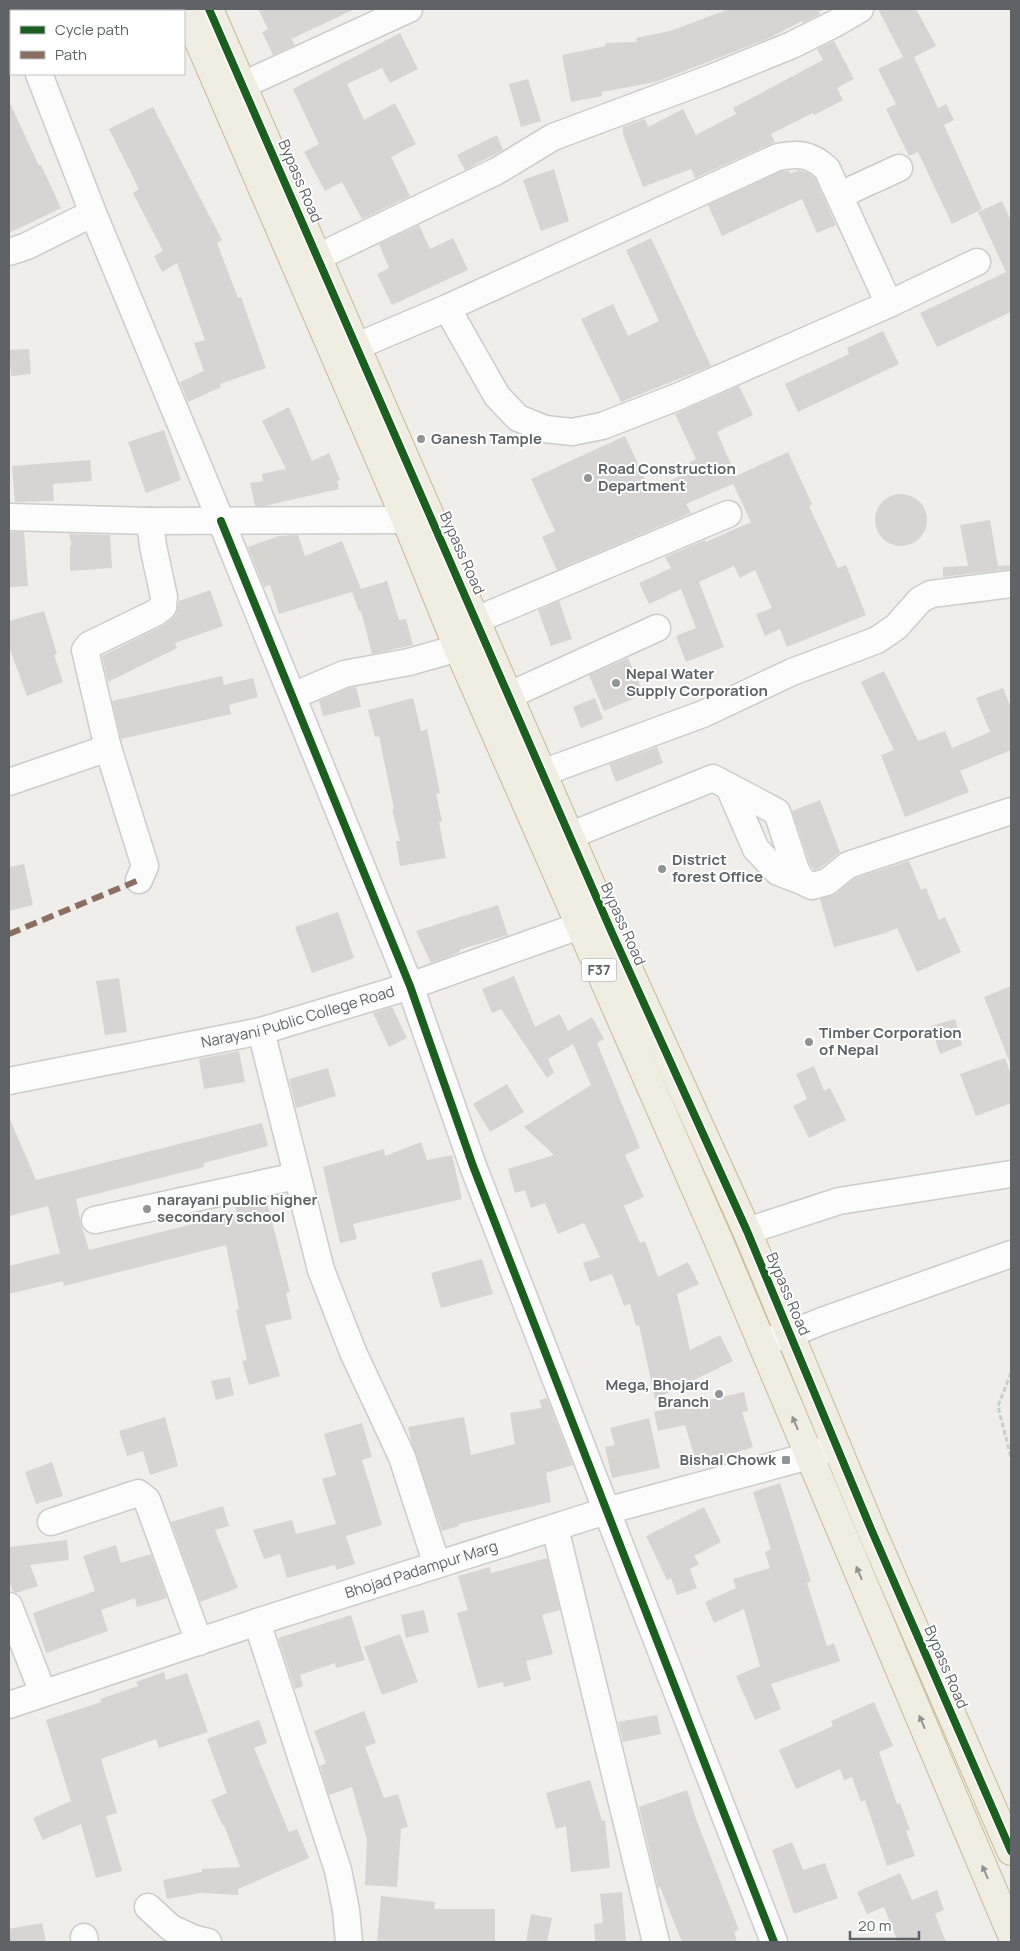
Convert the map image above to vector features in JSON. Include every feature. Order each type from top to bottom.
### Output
[{"type":"highway","name":"F37","points":[[185,9],[406,520],[454,638],[720,1244],[809,1456],[1004,1894],[1011,1933]]},
{"type":"highway","name":"Bypass Road","points":[[209,9],[569,836],[747,1231],[1011,1851]]},
{"type":"street","points":[[243,85],[409,9]]},
{"type":"street","points":[[318,257],[497,170],[553,137],[711,78],[792,45],[836,24],[860,9]]},
{"type":"street","points":[[39,75],[93,213],[222,521],[410,986],[473,1166],[774,1942]]},
{"type":"street","points":[[355,347],[448,308],[778,157],[791,154],[806,155],[817,160],[828,169],[889,304]]},
{"type":"street","points":[[840,195],[899,168]]},
{"type":"street","points":[[9,252],[27,246],[93,213]]},
{"type":"street","points":[[448,308],[497,396],[518,418],[545,429],[572,432],[602,426],[677,397],[889,304],[978,262]]},
{"type":"street","points":[[293,696],[344,674],[409,662],[454,638],[476,620],[728,514]]},
{"type":"street","points":[[9,517],[150,521],[406,520]]},
{"type":"street","points":[[139,880],[145,866],[108,748],[85,650],[88,645],[155,613],[162,607],[164,597],[153,546],[150,521]]},
{"type":"street","points":[[542,773],[703,714],[792,672],[877,640],[896,627],[920,600],[931,594],[1011,584]]},
{"type":"street","points":[[508,696],[657,628]]},
{"type":"street","points":[[9,782],[108,748]]},
{"type":"street","points":[[569,836],[713,778],[777,812],[796,870],[802,881],[812,886],[827,882],[848,865],[1011,811]]},
{"type":"street","name":"Narayani Public College Road","points":[[9,1081],[261,1031],[410,986],[580,926]]},
{"type":"street","points":[[261,1031],[321,1270],[335,1311],[402,1457],[437,1565]]},
{"type":"street","points":[[747,1231],[839,1201],[1011,1174]]},
{"type":"street","points":[[95,1220],[296,1176]]},
{"type":"street","points":[[762,1342],[790,1334],[1011,1254]]},
{"type":"street","name":"Bhojad Padampur Marg","points":[[9,1704],[257,1622],[606,1511],[809,1456],[837,1446]]},
{"type":"street","points":[[51,1522],[138,1493],[143,1496],[147,1500],[199,1642]]},
{"type":"street","points":[[555,1528],[656,1942]]},
{"type":"street","points":[[9,1606],[44,1693]]},
{"type":"street","points":[[257,1622],[338,1870],[346,1910],[349,1942]]},
{"type":"street","points":[[148,1907],[170,1928],[195,1939],[208,1942]]},
{"type":"path","points":[[1011,1373],[998,1406],[1011,1458]]},
{"type":"building","points":[[258,9],[355,9],[291,39],[295,45],[273,55],[262,32],[268,29]]},
{"type":"building","points":[[729,9],[825,9],[819,12],[820,14],[803,23],[802,21],[767,39],[656,82],[602,92],[602,96],[571,102],[562,55],[606,46],[605,43],[637,42],[636,38],[670,31]]},
{"type":"building","points":[[878,9],[916,9],[936,46],[914,57],[938,108],[946,104],[954,120],[944,125],[982,209],[952,224],[918,152],[909,156],[886,109],[896,104],[878,69],[903,57]]},
{"type":"building","points":[[400,33],[418,69],[390,83],[382,68],[347,84],[364,120],[395,103],[416,144],[391,157],[410,196],[362,219],[342,182],[325,191],[304,152],[319,144],[293,89]]},
{"type":"building","points":[[834,41],[854,79],[837,88],[843,100],[771,134],[775,142],[695,178],[691,169],[643,187],[623,134],[623,127],[645,119],[648,127],[683,109],[696,135],[736,114],[733,108],[823,60],[817,49]]},
{"type":"building","points":[[528,79],[541,121],[521,127],[509,84]]},
{"type":"building","points":[[9,101],[61,208],[9,233]]},
{"type":"building","points":[[153,107],[222,240],[217,243],[238,298],[241,297],[266,368],[220,384],[221,387],[188,402],[180,382],[204,371],[194,343],[205,340],[177,263],[162,272],[154,256],[163,251],[133,193],[139,189],[109,129]]},
{"type":"building","points":[[497,135],[503,150],[465,170],[457,155]]},
{"type":"building","points":[[554,169],[569,221],[541,231],[523,180]]},
{"type":"building","points":[[799,170],[815,178],[836,225],[817,233],[802,199],[722,236],[708,205],[782,171],[789,171],[790,174]]},
{"type":"building","points":[[1002,201],[1011,221],[1011,312],[937,347],[920,313],[1006,272],[978,212]]},
{"type":"building","points":[[419,225],[430,249],[453,238],[468,270],[392,305],[377,274],[389,268],[379,244]]},
{"type":"building","points":[[651,238],[711,366],[621,402],[581,319],[613,304],[628,336],[659,321],[626,250]]},
{"type":"building","points":[[883,331],[899,364],[798,412],[785,384],[849,354],[847,348]]},
{"type":"building","points":[[29,349],[31,374],[11,376],[9,350]]},
{"type":"building","points":[[739,386],[753,415],[717,432],[736,476],[788,452],[812,504],[809,506],[838,568],[846,565],[866,615],[787,647],[780,629],[765,636],[756,614],[772,608],[755,570],[740,578],[734,566],[699,582],[724,647],[686,662],[676,636],[696,628],[681,589],[649,604],[639,583],[671,568],[665,557],[705,540],[706,542],[751,522],[733,484],[686,504],[691,513],[557,570],[542,537],[555,531],[531,479],[625,436],[650,490],[693,470],[690,462],[696,459],[675,414]]},
{"type":"building","points":[[289,407],[312,461],[329,453],[340,480],[337,481],[339,489],[264,506],[255,506],[250,483],[263,481],[262,474],[286,469],[262,421]]},
{"type":"building","points":[[164,430],[181,480],[146,493],[128,442]]},
{"type":"building","points":[[90,460],[92,481],[53,484],[54,501],[15,502],[12,466]]},
{"type":"building","points":[[901,494],[911,496],[919,502],[925,510],[927,520],[925,530],[919,538],[911,544],[901,546],[891,544],[883,538],[877,530],[875,520],[877,510],[883,502],[891,496]]},
{"type":"building","points":[[990,520],[998,566],[1011,565],[1011,569],[943,577],[943,567],[968,566],[960,525]]},
{"type":"building","points":[[9,532],[24,532],[28,586],[9,587]]},
{"type":"building","points":[[69,534],[110,535],[112,568],[70,571],[70,545],[72,545]]},
{"type":"building","points":[[298,535],[305,556],[342,541],[361,589],[279,614],[270,585],[264,587],[248,547],[279,536]]},
{"type":"building","points":[[387,581],[399,620],[406,619],[413,645],[372,654],[361,611],[359,611],[352,592]]},
{"type":"building","points":[[210,590],[223,626],[175,643],[177,648],[108,682],[102,656],[164,625],[176,615],[179,601]]},
{"type":"building","points":[[559,601],[572,639],[551,646],[538,610]]},
{"type":"building","points":[[44,611],[57,654],[54,655],[63,682],[27,696],[9,647],[9,621]]},
{"type":"building","name":"Nepal Water Supply Corporation","points":[[628,658],[644,694],[604,711],[589,675]]},
{"type":"building","points":[[884,671],[918,741],[945,731],[952,748],[990,732],[976,698],[1003,688],[1011,708],[1011,750],[960,771],[969,792],[905,817],[881,755],[894,750],[861,682]]},
{"type":"building","points":[[222,676],[224,685],[253,678],[258,697],[229,705],[231,714],[121,739],[112,701]]},
{"type":"building","points":[[356,687],[361,707],[323,716],[319,701],[348,688]]},
{"type":"building","points":[[413,698],[421,731],[427,729],[440,793],[436,794],[442,821],[439,822],[446,858],[400,866],[396,841],[400,841],[392,809],[394,809],[379,736],[375,737],[368,710]]},
{"type":"building","points":[[595,698],[603,719],[581,728],[573,707]]},
{"type":"building","points":[[657,747],[663,763],[616,782],[609,764]]},
{"type":"building","points":[[820,800],[840,852],[820,868],[814,870],[810,864],[792,811]]},
{"type":"building","points":[[909,861],[921,890],[926,888],[939,920],[945,917],[961,952],[917,972],[897,928],[886,933],[834,947],[820,899],[836,894],[855,878]]},
{"type":"building","points":[[24,864],[33,905],[9,911],[9,867]]},
{"type":"building","points":[[498,905],[508,935],[459,950],[460,952],[431,963],[416,931]]},
{"type":"building","points":[[338,912],[354,958],[312,973],[295,927]]},
{"type":"building","points":[[514,976],[535,1027],[560,1014],[568,1031],[592,1017],[604,1039],[597,1043],[640,1148],[625,1155],[644,1197],[624,1206],[640,1243],[645,1241],[658,1277],[688,1262],[699,1284],[677,1294],[690,1350],[720,1335],[733,1361],[655,1399],[639,1325],[636,1326],[630,1304],[624,1306],[612,1274],[590,1282],[583,1263],[600,1257],[584,1223],[558,1234],[545,1203],[531,1208],[525,1190],[515,1193],[508,1169],[554,1155],[524,1127],[591,1085],[573,1044],[548,1059],[554,1073],[547,1078],[501,1009],[492,1013],[482,989]]},
{"type":"building","points":[[119,978],[127,1032],[105,1035],[96,981]]},
{"type":"building","points":[[1011,986],[1011,1062],[1010,1063],[984,997]]},
{"type":"building","points":[[392,1007],[407,1038],[389,1047],[373,1013]]},
{"type":"building","points":[[955,1019],[962,1045],[940,1054],[931,1026]]},
{"type":"building","points":[[239,1051],[245,1082],[204,1089],[199,1059]]},
{"type":"building","points":[[1005,1058],[1011,1075],[1011,1103],[976,1116],[960,1074]]},
{"type":"building","points":[[814,1066],[824,1091],[830,1088],[846,1120],[809,1138],[793,1106],[807,1099],[796,1074]]},
{"type":"building","points":[[328,1068],[336,1096],[296,1108],[289,1079]]},
{"type":"building","points":[[507,1084],[524,1112],[490,1132],[473,1104]]},
{"type":"building","points":[[9,1117],[36,1180],[262,1123],[268,1146],[204,1163],[204,1167],[76,1199],[89,1250],[237,1213],[235,1205],[266,1198],[290,1292],[286,1293],[292,1319],[265,1325],[280,1376],[249,1385],[242,1361],[247,1360],[236,1310],[239,1309],[226,1245],[64,1286],[63,1281],[9,1294],[9,1266],[60,1253],[48,1206],[9,1216]]},
{"type":"building","points":[[421,1142],[427,1160],[452,1155],[462,1199],[353,1224],[357,1239],[340,1243],[323,1167],[384,1149],[385,1156]]},
{"type":"building","points":[[482,1259],[493,1294],[441,1308],[431,1273]]},
{"type":"building","points":[[230,1377],[234,1395],[216,1400],[211,1381]]},
{"type":"building","points":[[744,1392],[748,1411],[742,1412],[753,1447],[697,1465],[685,1425],[658,1431],[654,1412]]},
{"type":"building","points":[[547,1398],[573,1465],[546,1473],[551,1502],[459,1524],[459,1526],[442,1531],[408,1427],[464,1417],[471,1455],[515,1444],[510,1413],[542,1408],[539,1400]]},
{"type":"building","points":[[165,1417],[178,1466],[150,1475],[143,1451],[127,1456],[119,1431]]},
{"type":"building","points":[[649,1418],[660,1468],[612,1478],[605,1447],[615,1445],[610,1428]]},
{"type":"building","points":[[362,1423],[372,1457],[362,1460],[382,1525],[346,1536],[355,1564],[336,1570],[335,1565],[287,1578],[280,1554],[264,1559],[253,1530],[292,1520],[296,1534],[336,1524],[322,1479],[336,1475],[324,1434]]},
{"type":"building","points":[[52,1462],[63,1496],[36,1504],[25,1472]]},
{"type":"building","points":[[780,1483],[811,1581],[807,1583],[827,1646],[834,1643],[840,1661],[771,1684],[781,1709],[755,1720],[736,1676],[760,1666],[744,1609],[714,1623],[705,1602],[736,1588],[733,1579],[770,1568],[765,1552],[771,1549],[753,1492]]},
{"type":"building","points":[[223,1506],[229,1526],[215,1530],[238,1588],[200,1602],[171,1522]]},
{"type":"building","points":[[704,1507],[721,1542],[694,1556],[699,1564],[690,1569],[697,1588],[677,1595],[671,1578],[667,1580],[646,1536]]},
{"type":"building","points":[[67,1540],[69,1560],[30,1565],[38,1586],[16,1593],[13,1592],[9,1581],[9,1547]]},
{"type":"building","points":[[116,1545],[121,1563],[151,1554],[167,1598],[137,1607],[135,1598],[101,1610],[108,1631],[46,1653],[33,1613],[95,1591],[83,1556]]},
{"type":"building","points":[[547,1558],[560,1610],[542,1615],[553,1654],[526,1661],[531,1680],[504,1687],[503,1682],[478,1688],[457,1613],[468,1610],[458,1576],[490,1567],[491,1573]]},
{"type":"building","points":[[424,1610],[429,1632],[406,1638],[401,1615]]},
{"type":"building","points":[[351,1615],[365,1660],[336,1668],[335,1663],[300,1675],[303,1686],[295,1689],[278,1638]]},
{"type":"building","points":[[400,1634],[418,1682],[382,1695],[364,1647]]},
{"type":"building","points":[[164,1672],[166,1680],[187,1673],[208,1732],[159,1748],[156,1739],[101,1759],[117,1813],[106,1816],[122,1871],[96,1878],[81,1824],[43,1840],[33,1818],[71,1801],[46,1720],[101,1702],[100,1699],[138,1686],[136,1682]]},
{"type":"building","points":[[874,1702],[893,1746],[879,1752],[897,1804],[900,1803],[910,1830],[906,1831],[915,1856],[887,1866],[865,1800],[861,1802],[852,1777],[844,1780],[840,1769],[796,1789],[779,1750],[833,1726],[831,1721]]},
{"type":"building","points":[[364,1711],[376,1743],[365,1747],[384,1798],[398,1794],[408,1827],[401,1829],[397,1887],[365,1885],[367,1840],[352,1787],[329,1795],[320,1766],[326,1763],[314,1731]]},
{"type":"building","points":[[657,1715],[661,1734],[623,1742],[618,1722]]},
{"type":"building","points":[[259,1720],[267,1743],[254,1748],[289,1832],[297,1829],[309,1858],[238,1889],[239,1895],[200,1893],[167,1899],[163,1880],[202,1872],[202,1869],[240,1867],[224,1825],[211,1800],[227,1793],[207,1739]]},
{"type":"building","points":[[590,1780],[602,1821],[605,1820],[610,1868],[571,1872],[566,1826],[556,1829],[546,1793]]},
{"type":"building","points":[[687,1790],[696,1819],[739,1930],[734,1932],[737,1942],[682,1942],[660,1887],[658,1887],[639,1807]]},
{"type":"building","points":[[792,1842],[803,1870],[825,1863],[838,1898],[794,1914],[772,1850]]},
{"type":"building","points":[[900,1873],[912,1900],[937,1890],[944,1910],[935,1914],[946,1942],[898,1942],[884,1907],[867,1914],[857,1892]]},
{"type":"building","points":[[622,1892],[626,1942],[595,1942],[594,1924],[603,1923],[600,1894]]},
{"type":"building","points":[[381,1896],[435,1902],[434,1909],[495,1909],[495,1942],[377,1942]]},
{"type":"building","points":[[531,1914],[552,1918],[547,1942],[526,1942]]},
{"type":"building","points":[[42,1923],[46,1942],[9,1942],[9,1929]]},
{"type":"marked path","points":[[9,934],[139,880]]},
{"type":"cycle path","points":[[209,9],[612,933],[747,1231],[871,1529],[1011,1851]]},
{"type":"cycle path","points":[[221,521],[410,986],[473,1166],[774,1942]]},
{"type":"place","name":"Ganesh Tample","points":[[421,439]]},
{"type":"place","name":"Road Construction Department","points":[[588,478]]},
{"type":"place","name":"Nepal Water Supply Corporation","points":[[616,683]]},
{"type":"place","name":"District forest Office","points":[[662,869]]},
{"type":"place","name":"Timber Corporation of Nepal","points":[[809,1042]]},
{"type":"place","name":"narayani public higher secondary school","points":[[147,1209]]},
{"type":"place","name":"Mega, Bhojard Branch","points":[[719,1394]]},
{"type":"place","name":"Bishal Chowk","points":[[786,1460]]}]
